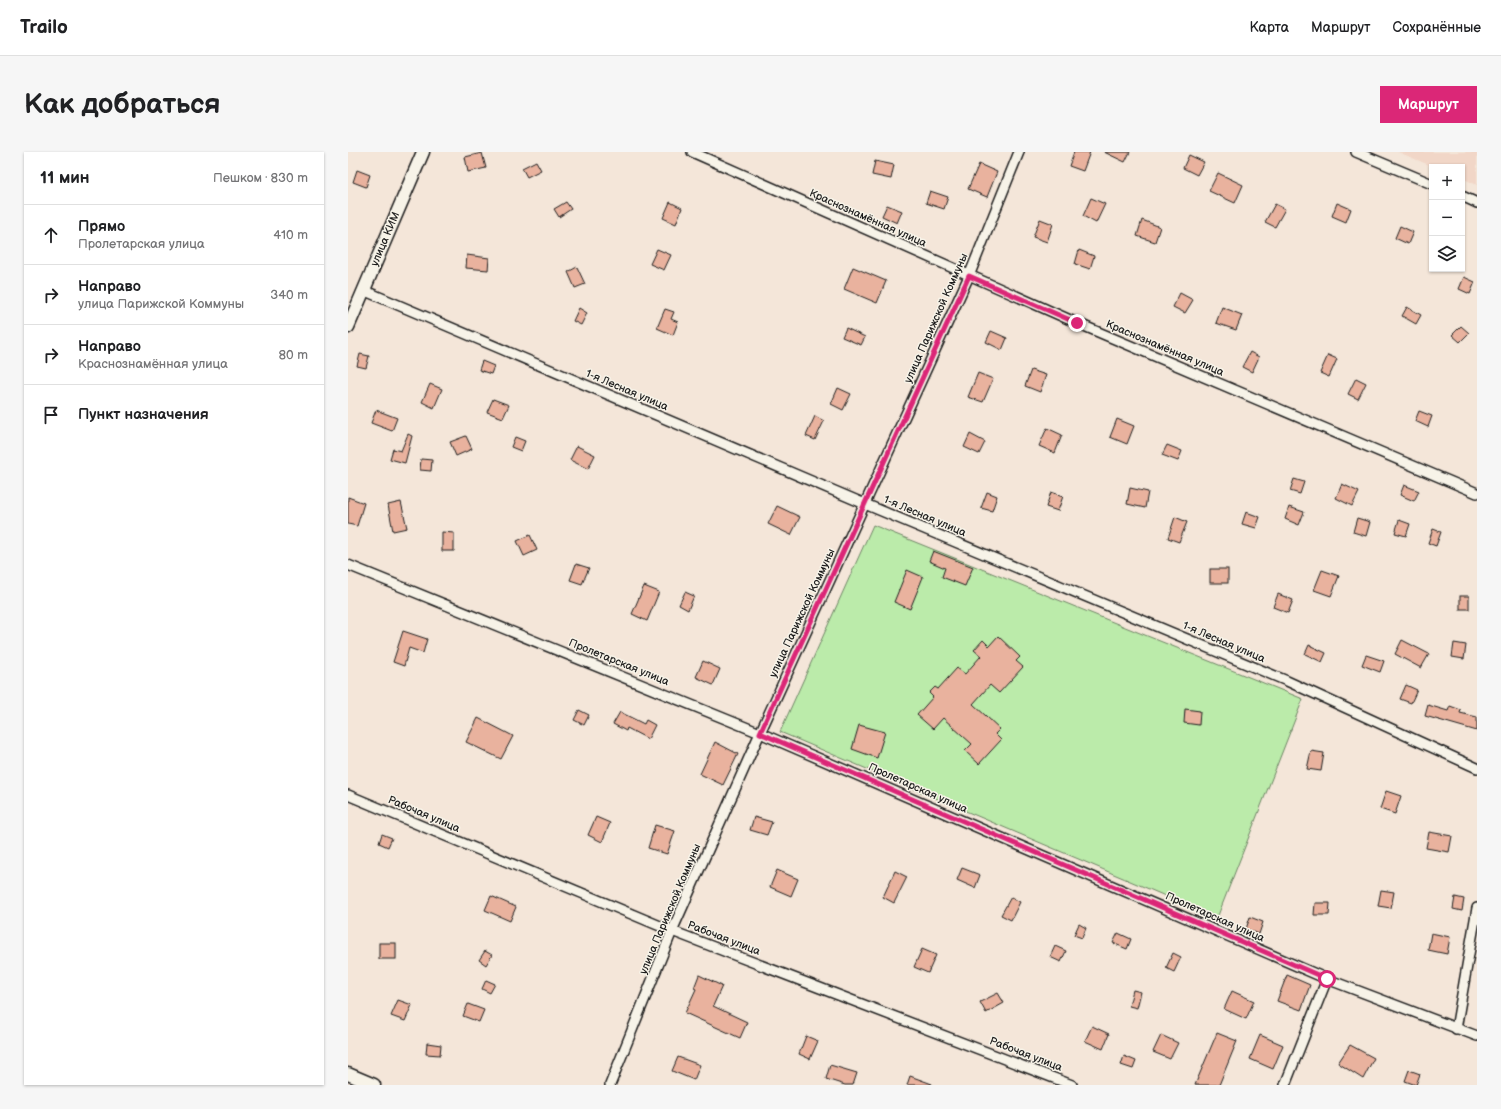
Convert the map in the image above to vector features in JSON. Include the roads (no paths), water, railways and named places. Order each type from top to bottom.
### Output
[{"type":"main road","name":"улица КИМ","points":[[348,326],[423,152]]},
{"type":"main road","points":[[348,1074],[374,1085]]},
{"type":"street","name":"Краснознамённая улица","points":[[692,152],[969,276],[1477,493]]},
{"type":"street","name":"улица Парижской Коммуны","points":[[610,1085],[672,931],[760,733],[969,276],[1019,152]]},
{"type":"street","points":[[1356,152],[1429,183]]},
{"type":"street","points":[[1465,197],[1477,202]]},
{"type":"street","name":"1-я Лесная улица","points":[[363,290],[865,504],[1287,681],[1477,768]]},
{"type":"street","name":"Пролетарская улица","points":[[348,565],[760,733],[1327,979],[1477,1036]]},
{"type":"street","name":"Рабочая улица","points":[[348,795],[672,931],[1072,1085]]},
{"type":"street","points":[[1456,1029],[1477,908]]},
{"type":"street","points":[[1285,1085],[1327,979]]}]
